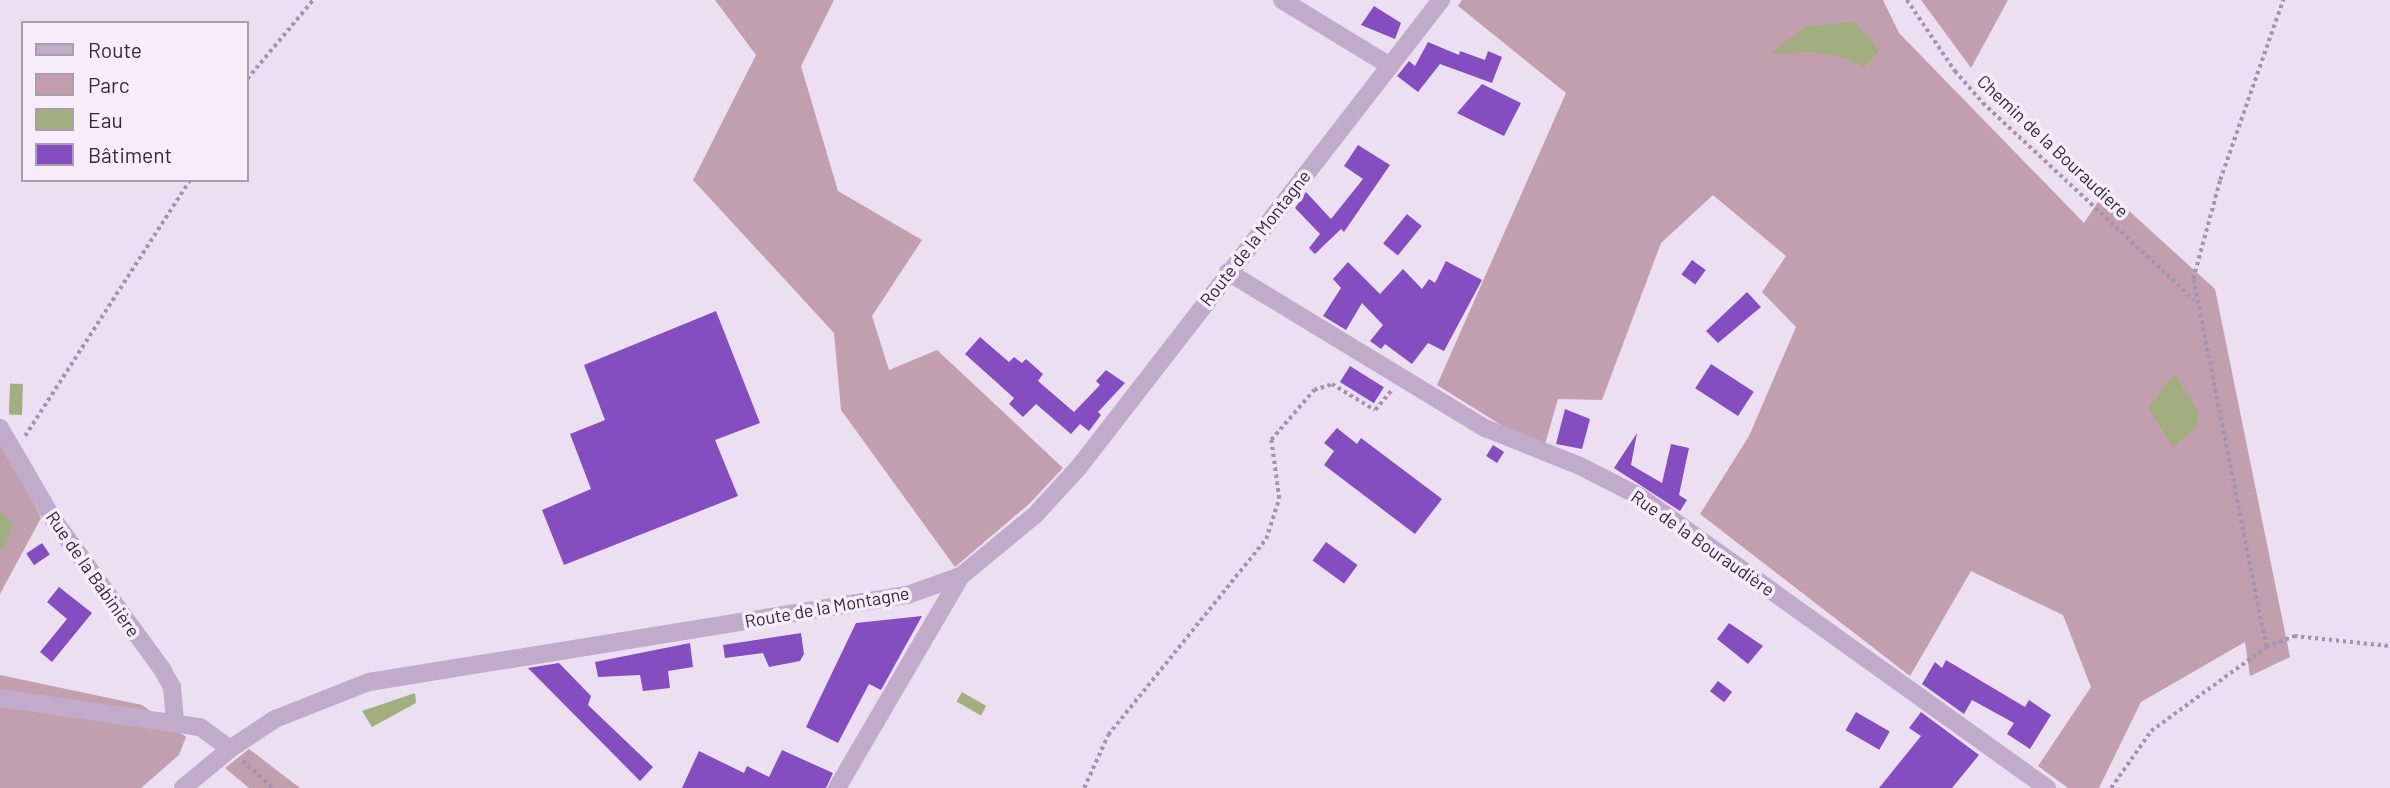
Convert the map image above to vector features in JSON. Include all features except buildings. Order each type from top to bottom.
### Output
[{"type":"street","points":[[1282,0],[1390,66]]},
{"type":"street","name":"Route de la Montagne","points":[[183,788],[230,748],[275,719],[369,682],[907,595],[961,576],[1035,515],[1079,467],[1441,0]]},
{"type":"street","name":"Rue de la Bouraudière","points":[[1228,272],[1485,428],[1580,466],[1639,496],[2048,788]]},
{"type":"street","name":"Rue de la Babinière","points":[[0,428],[52,519],[162,669],[172,687],[175,723]]},
{"type":"street","points":[[838,788],[961,576]]},
{"type":"street","points":[[0,698],[200,727],[230,748]]},
{"type":"path","points":[[248,78],[313,0]]},
{"type":"path","name":"Chemin de la Bouraudiere","points":[[1907,0],[1955,71],[1983,103],[2194,300]]},
{"type":"path","points":[[2266,647],[2236,481],[2194,300],[2193,279],[2220,180],[2283,0]]},
{"type":"path","points":[[14,452],[189,182]]},
{"type":"path","points":[[1084,788],[1108,736],[1266,539],[1279,499],[1271,440],[1279,429],[1314,390],[1332,384],[1375,410],[1401,378]]},
{"type":"path","points":[[2110,788],[2151,732],[2266,647],[2294,636],[2390,646]]},
{"type":"path","points":[[230,748],[273,788]]},
{"type":"green space","points":[[715,0],[834,0],[801,66],[838,191],[922,240],[872,316],[889,370],[937,350],[1063,468],[1029,504],[955,567],[841,410],[834,333],[693,180],[756,55]]},
{"type":"green space","points":[[1462,0],[1883,0],[1899,33],[2084,223],[2106,190],[2215,289],[2290,657],[2250,676],[2245,642],[2141,702],[2099,788],[2068,788],[2038,766],[2091,687],[2063,615],[1971,571],[1910,676],[1700,514],[1749,436],[1796,327],[1762,292],[1786,256],[1713,195],[1661,243],[1602,400],[1558,399],[1543,451],[1437,385],[1566,93],[1458,6]]},
{"type":"green space","points":[[1921,0],[2008,0],[1971,68]]},
{"type":"green space","points":[[0,433],[41,518],[0,594]]},
{"type":"green space","points":[[0,675],[142,705],[186,737],[179,755],[141,788],[0,788]]},
{"type":"green space","points":[[249,749],[300,788],[249,788],[225,768]]},
{"type":"water","points":[[1855,22],[1879,50],[1864,67],[1842,57],[1812,52],[1770,53],[1807,26]]},
{"type":"water","points":[[2175,374],[2199,413],[2197,427],[2173,447],[2148,408]]},
{"type":"water","points":[[10,384],[23,384],[22,415],[9,415]]},
{"type":"water","points":[[0,512],[13,524],[4,549],[0,547]]},
{"type":"water","points":[[962,692],[986,706],[981,716],[956,702]]},
{"type":"water","points":[[415,693],[416,703],[372,727],[362,711]]}]
